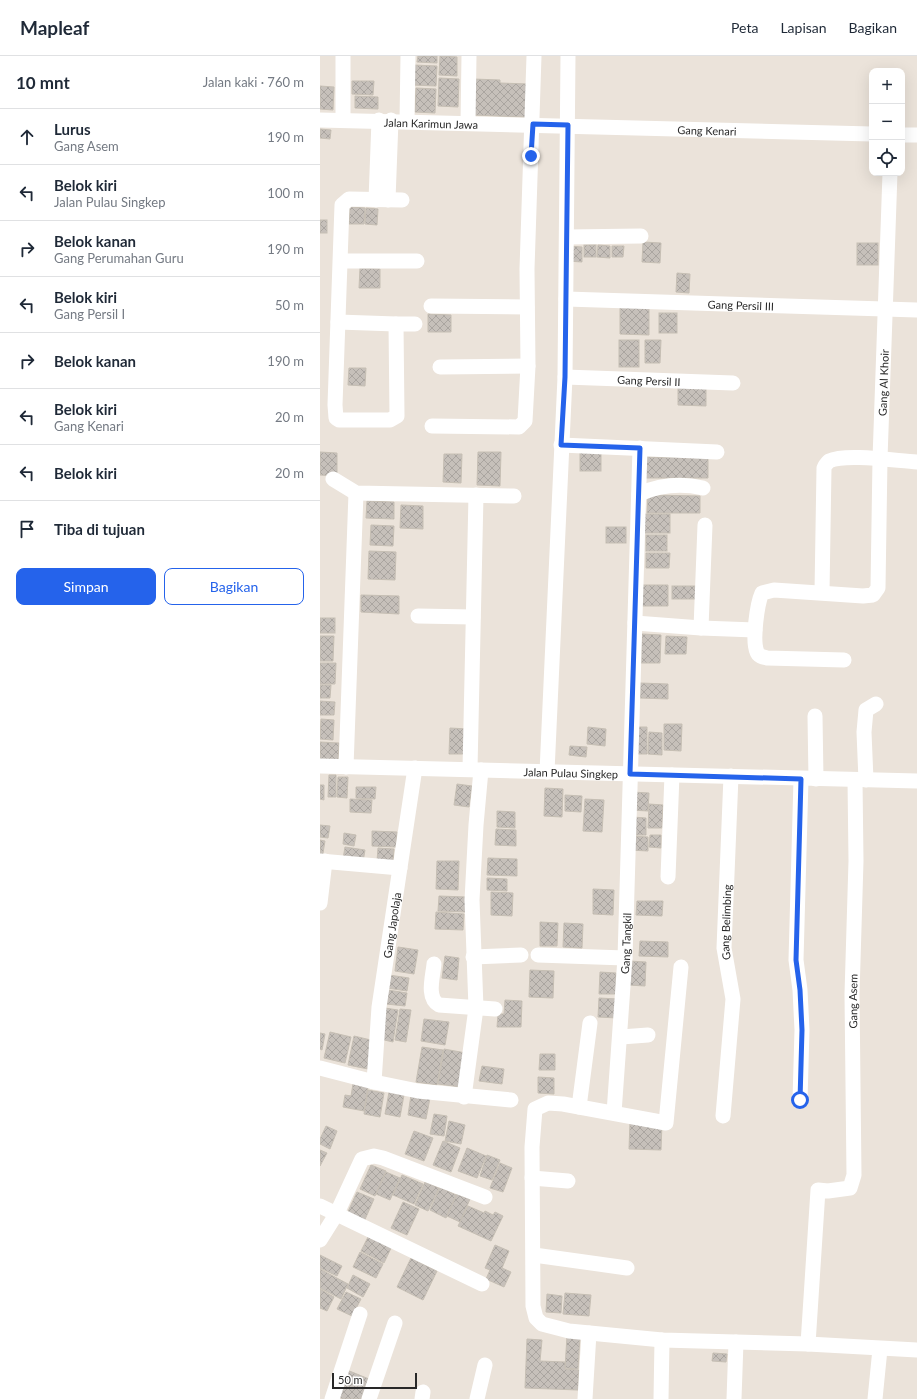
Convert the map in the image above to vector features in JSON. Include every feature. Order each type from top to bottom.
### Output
[{"type":"street","points":[[337,56],[343,56],[343,120]]},
{"type":"street","points":[[407,120],[408,56]]},
{"type":"street","points":[[468,122],[469,56]]},
{"type":"street","points":[[432,426],[519,427],[522,426],[525,421],[528,366],[527,307],[537,125],[534,56]]},
{"type":"street","points":[[545,771],[565,377],[567,237],[563,125],[568,56]]},
{"type":"street","name":"Jalan Karimun Jawa","points":[[320,120],[407,120],[537,125]]},
{"type":"street","points":[[385,120],[389,200],[349,199],[342,205],[340,212],[341,261],[335,405],[336,418],[339,420],[390,420],[397,416],[396,324]]},
{"type":"street","name":"Gang Kenari","points":[[537,125],[869,134]]},
{"type":"street","points":[[905,135],[917,135]]},
{"type":"street","name":"Gang Al Khoir","points":[[822,592],[863,596],[873,595],[878,588],[880,459],[890,176]]},
{"type":"street","points":[[567,237],[641,236]]},
{"type":"street","points":[[341,261],[416,261]]},
{"type":"street","name":"Gang Persil III","points":[[566,299],[917,310]]},
{"type":"street","points":[[431,306],[527,307]]},
{"type":"street","points":[[338,322],[416,324]]},
{"type":"street","points":[[440,367],[528,366]]},
{"type":"street","name":"Gang Persil II","points":[[565,377],[733,383]]},
{"type":"street","points":[[561,445],[718,452]]},
{"type":"street","name":"Gang Tangkil","points":[[614,1113],[621,1037],[625,958],[640,448]]},
{"type":"street","points":[[844,660],[767,658],[760,656],[756,651],[755,630],[759,601],[762,593],[774,590],[822,592],[824,468],[830,461],[843,458],[917,462]]},
{"type":"street","points":[[333,479],[356,493],[514,496]]},
{"type":"street","points":[[639,494],[671,484],[703,488]]},
{"type":"street","points":[[346,767],[356,493]]},
{"type":"street","points":[[464,1096],[476,1008],[473,957],[473,893],[476,825],[474,617],[476,495]]},
{"type":"street","points":[[701,628],[705,526]]},
{"type":"street","points":[[418,616],[474,617]]},
{"type":"street","points":[[635,624],[755,630]]},
{"type":"street","points":[[861,780],[866,710],[876,704]]},
{"type":"street","points":[[800,1100],[802,1030],[796,955],[808,779],[815,716]]},
{"type":"street","name":"Jalan Pulau Singkep","points":[[320,766],[917,781]]},
{"type":"street","name":"Gang Japolaja","points":[[374,1082],[378,1019],[415,768]]},
{"type":"street","points":[[668,877],[672,775]]},
{"type":"street","name":"Gang Belimbing","points":[[723,1116],[733,999],[724,948],[731,776]]},
{"type":"street","name":"Gang Asem","points":[[808,1344],[818,1190],[828,1191],[850,1188],[854,1175],[852,994],[856,861],[861,780]]},
{"type":"street","points":[[320,904],[323,861],[400,868]]},
{"type":"street","points":[[538,954],[625,958]]},
{"type":"street","points":[[473,957],[521,955]]},
{"type":"street","points":[[434,964],[431,996],[435,1003],[495,1009]]},
{"type":"street","points":[[681,967],[666,1123],[579,1107],[548,1103],[535,1109],[532,1178],[534,1255],[533,1306],[536,1318],[542,1324],[552,1328],[662,1340],[808,1344],[917,1350]]},
{"type":"street","points":[[579,1107],[590,1022]]},
{"type":"street","points":[[621,1037],[648,1035]]},
{"type":"street","points":[[320,1068],[374,1082],[418,1091],[511,1100]]},
{"type":"street","points":[[320,1240],[337,1213],[362,1159],[367,1156],[383,1158],[484,1197]]},
{"type":"street","points":[[532,1178],[568,1181]]},
{"type":"street","points":[[320,1206],[482,1284]]},
{"type":"street","points":[[534,1255],[627,1268]]},
{"type":"street","points":[[332,1399],[360,1314]]},
{"type":"street","points":[[369,1399],[395,1323]]},
{"type":"street","points":[[585,1399],[589,1333]]},
{"type":"street","points":[[661,1399],[662,1340]]},
{"type":"street","points":[[734,1399],[736,1342]]},
{"type":"street","points":[[875,1399],[880,1349]]},
{"type":"street","points":[[477,1399],[485,1365]]},
{"type":"building","points":[[418,56],[437,56],[437,63],[417,62]]},
{"type":"building","points":[[440,56],[457,57],[457,76],[439,75]]},
{"type":"building","points":[[413,65],[437,66],[436,86],[412,85]]},
{"type":"building","points":[[439,78],[459,79],[458,107],[438,106]]},
{"type":"building","points":[[473,79],[500,80],[500,83],[528,84],[526,117],[472,115]]},
{"type":"building","points":[[352,81],[374,81],[373,95],[352,94]]},
{"type":"building","points":[[320,86],[334,87],[333,110],[320,109]]},
{"type":"building","points":[[416,88],[436,89],[435,113],[415,112]]},
{"type":"building","points":[[355,96],[378,97],[378,109],[355,108]]},
{"type":"building","points":[[320,129],[331,130],[330,139],[320,138]]},
{"type":"building","points":[[350,207],[365,208],[364,224],[349,224]]},
{"type":"building","points":[[366,208],[378,209],[377,225],[365,224]]},
{"type":"building","points":[[320,220],[327,220],[327,233],[320,233]]},
{"type":"building","points":[[643,242],[661,243],[660,263],[642,262]]},
{"type":"building","points":[[857,243],[878,243],[878,265],[857,265]]},
{"type":"building","points":[[584,245],[596,245],[596,257],[584,257]]},
{"type":"building","points":[[598,245],[610,246],[610,258],[597,257]]},
{"type":"building","points":[[568,246],[582,247],[582,262],[567,261]]},
{"type":"building","points":[[612,246],[624,246],[623,257],[612,257]]},
{"type":"building","points":[[360,268],[380,269],[380,288],[359,288]]},
{"type":"building","points":[[677,273],[690,274],[689,293],[676,292]]},
{"type":"building","points":[[620,305],[649,305],[649,335],[620,334]]},
{"type":"building","points":[[659,313],[677,313],[677,333],[659,333]]},
{"type":"building","points":[[428,314],[451,315],[451,332],[428,332]]},
{"type":"building","points":[[619,340],[639,340],[639,367],[619,367]]},
{"type":"building","points":[[645,340],[661,340],[660,363],[645,363]]},
{"type":"building","points":[[349,368],[366,368],[365,386],[348,385]]},
{"type":"building","points":[[678,387],[706,388],[706,406],[678,405]]},
{"type":"building","points":[[320,452],[337,453],[337,476],[320,475]]},
{"type":"building","points":[[478,452],[501,452],[500,486],[477,485]]},
{"type":"building","points":[[580,452],[601,452],[601,471],[580,471]]},
{"type":"building","points":[[444,454],[462,454],[461,483],[443,482]]},
{"type":"building","points":[[642,457],[708,458],[708,478],[641,478]]},
{"type":"building","points":[[648,495],[700,496],[700,513],[647,513]]},
{"type":"building","points":[[367,501],[394,502],[394,519],[366,518]]},
{"type":"building","points":[[401,505],[423,506],[423,529],[400,528]]},
{"type":"building","points":[[644,514],[670,514],[670,533],[644,533]]},
{"type":"building","points":[[371,525],[394,526],[393,546],[370,545]]},
{"type":"building","points":[[606,527],[626,527],[626,543],[606,543]]},
{"type":"building","points":[[646,535],[667,535],[667,551],[646,551]]},
{"type":"building","points":[[369,551],[396,552],[395,580],[368,579]]},
{"type":"building","points":[[646,553],[670,553],[669,568],[646,568]]},
{"type":"building","points":[[641,585],[668,585],[668,606],[640,606]]},
{"type":"building","points":[[672,586],[697,586],[697,599],[672,599]]},
{"type":"building","points":[[361,595],[399,596],[399,614],[361,612]]},
{"type":"building","points":[[320,618],[335,618],[335,633],[320,633]]},
{"type":"building","points":[[642,634],[661,635],[660,663],[641,663]]},
{"type":"building","points":[[320,636],[334,636],[333,661],[320,661]]},
{"type":"building","points":[[666,636],[687,637],[686,654],[665,654]]},
{"type":"building","points":[[320,663],[336,663],[335,684],[320,684]]},
{"type":"building","points":[[640,683],[668,684],[668,699],[640,698]]},
{"type":"building","points":[[320,685],[331,685],[330,698],[320,698]]},
{"type":"building","points":[[320,701],[335,702],[334,715],[320,715]]},
{"type":"building","points":[[321,719],[334,720],[333,740],[320,739]]},
{"type":"building","points":[[664,724],[682,724],[681,751],[664,750]]},
{"type":"building","points":[[588,727],[606,729],[605,746],[587,744]]},
{"type":"building","points":[[634,727],[647,727],[647,754],[633,754]]},
{"type":"building","points":[[450,728],[468,729],[468,754],[449,754]]},
{"type":"building","points":[[649,732],[662,733],[662,755],[648,754]]},
{"type":"building","points":[[320,742],[339,743],[338,760],[320,759]]},
{"type":"building","points":[[570,746],[587,747],[586,757],[569,755]]},
{"type":"building","points":[[329,775],[336,775],[336,797],[328,797]]},
{"type":"building","points":[[338,777],[348,777],[347,798],[337,797]]},
{"type":"building","points":[[457,784],[472,786],[469,807],[454,805]]},
{"type":"building","points":[[320,785],[324,785],[324,800],[320,799]]},
{"type":"building","points":[[356,787],[376,787],[375,799],[356,798]]},
{"type":"building","points":[[545,788],[563,789],[562,817],[544,816]]},
{"type":"building","points":[[632,792],[649,793],[648,811],[631,810]]},
{"type":"building","points":[[565,795],[582,796],[581,812],[565,811]]},
{"type":"building","points":[[350,799],[372,800],[371,813],[350,812]]},
{"type":"building","points":[[585,799],[604,800],[602,832],[583,831]]},
{"type":"building","points":[[649,804],[663,805],[662,828],[648,828]]},
{"type":"building","points":[[497,811],[515,812],[515,828],[497,827]]},
{"type":"building","points":[[632,817],[646,818],[646,835],[631,835]]},
{"type":"building","points":[[320,825],[330,826],[328,838],[320,837]]},
{"type":"building","points":[[496,829],[516,830],[516,846],[495,845]]},
{"type":"building","points":[[372,831],[397,832],[396,847],[372,846]]},
{"type":"building","points":[[344,833],[356,835],[354,846],[343,844]]},
{"type":"building","points":[[650,835],[661,835],[661,848],[649,847]]},
{"type":"building","points":[[630,836],[648,837],[648,851],[629,850]]},
{"type":"building","points":[[320,840],[325,841],[322,859],[320,859]]},
{"type":"building","points":[[345,847],[365,850],[363,862],[343,859]]},
{"type":"building","points":[[378,848],[394,849],[393,862],[377,861]]},
{"type":"building","points":[[488,858],[517,859],[517,876],[487,875]]},
{"type":"building","points":[[437,861],[459,861],[458,890],[436,889]]},
{"type":"building","points":[[487,878],[507,879],[507,891],[487,890]]},
{"type":"building","points":[[593,889],[614,890],[613,915],[593,914]]},
{"type":"building","points":[[491,892],[513,893],[512,916],[491,915]]},
{"type":"building","points":[[439,896],[466,897],[466,912],[438,911]]},
{"type":"building","points":[[637,901],[663,901],[662,916],[636,915]]},
{"type":"building","points":[[436,912],[464,914],[463,930],[435,929]]},
{"type":"building","points":[[540,922],[558,923],[557,946],[540,946]]},
{"type":"building","points":[[564,923],[583,924],[582,948],[563,947]]},
{"type":"building","points":[[640,941],[668,942],[668,957],[639,956]]},
{"type":"building","points":[[398,947],[418,950],[414,974],[395,971]]},
{"type":"building","points":[[445,956],[459,958],[457,980],[442,978]]},
{"type":"building","points":[[629,961],[646,962],[645,986],[628,985]]},
{"type":"building","points":[[530,970],[554,971],[553,998],[529,997]]},
{"type":"building","points":[[600,972],[616,973],[616,994],[599,994]]},
{"type":"building","points":[[389,975],[409,978],[407,991],[387,988]]},
{"type":"building","points":[[388,990],[407,993],[405,1006],[386,1004]]},
{"type":"building","points":[[599,998],[618,999],[617,1018],[598,1017]]},
{"type":"building","points":[[505,1000],[522,1001],[521,1027],[497,1027],[498,1014],[504,1014]]},
{"type":"building","points":[[385,1008],[398,1010],[393,1042],[380,1039]]},
{"type":"building","points":[[400,1009],[411,1010],[406,1042],[395,1040]]},
{"type":"building","points":[[424,1019],[449,1022],[445,1045],[421,1041]]},
{"type":"building","points":[[330,1032],[351,1037],[345,1063],[324,1058]]},
{"type":"building","points":[[320,1033],[325,1034],[322,1050],[320,1049]]},
{"type":"building","points":[[354,1036],[375,1041],[368,1069],[348,1065]]},
{"type":"building","points":[[422,1047],[443,1050],[437,1085],[416,1082]]},
{"type":"building","points":[[444,1049],[466,1053],[461,1087],[438,1084]]},
{"type":"building","points":[[540,1054],[555,1054],[555,1070],[539,1070]]},
{"type":"building","points":[[482,1066],[504,1069],[502,1084],[479,1081]]},
{"type":"building","points":[[538,1077],[554,1078],[554,1094],[538,1093]]},
{"type":"building","points":[[353,1084],[368,1087],[364,1111],[343,1107],[345,1095],[351,1096]]},
{"type":"building","points":[[368,1090],[384,1093],[380,1117],[364,1114]]},
{"type":"building","points":[[389,1092],[404,1095],[400,1117],[385,1114]]},
{"type":"building","points":[[411,1095],[430,1098],[426,1119],[408,1115]]},
{"type":"building","points":[[434,1114],[447,1116],[444,1136],[430,1134]]},
{"type":"building","points":[[449,1121],[465,1125],[461,1144],[445,1141]]},
{"type":"building","points":[[630,1122],[662,1123],[661,1150],[629,1149]]},
{"type":"building","points":[[326,1126],[337,1131],[330,1149],[320,1144],[320,1139]]},
{"type":"building","points":[[414,1131],[433,1138],[424,1161],[405,1154]]},
{"type":"building","points":[[443,1141],[460,1148],[451,1172],[433,1165]]},
{"type":"building","points":[[467,1148],[486,1156],[477,1178],[458,1171]]},
{"type":"building","points":[[320,1150],[327,1153],[320,1166]]},
{"type":"building","points":[[487,1155],[500,1160],[492,1180],[480,1176]]},
{"type":"building","points":[[500,1163],[512,1168],[503,1192],[490,1188]]},
{"type":"building","points":[[371,1165],[386,1171],[375,1196],[360,1189]]},
{"type":"building","points":[[386,1172],[400,1178],[390,1200],[376,1194]]},
{"type":"building","points":[[402,1175],[423,1184],[414,1204],[393,1195]]},
{"type":"building","points":[[425,1182],[439,1188],[428,1211],[415,1205]]},
{"type":"building","points":[[440,1187],[456,1195],[446,1218],[430,1210]]},
{"type":"building","points":[[357,1192],[374,1199],[363,1224],[346,1216]]},
{"type":"building","points":[[457,1194],[470,1199],[460,1222],[447,1216]]},
{"type":"building","points":[[403,1202],[419,1209],[407,1235],[391,1228]]},
{"type":"building","points":[[468,1206],[484,1213],[485,1211],[493,1215],[495,1212],[503,1216],[491,1241],[458,1226]]},
{"type":"building","points":[[369,1235],[392,1246],[384,1263],[361,1251]]},
{"type":"building","points":[[495,1245],[509,1251],[502,1268],[511,1272],[504,1287],[486,1279],[490,1270],[485,1268]]},
{"type":"building","points":[[360,1252],[383,1264],[376,1278],[353,1267]]},
{"type":"building","points":[[320,1255],[342,1266],[337,1276],[320,1268]]},
{"type":"building","points":[[411,1258],[437,1271],[423,1300],[397,1287]]},
{"type":"building","points":[[320,1269],[348,1284],[341,1299],[320,1288]]},
{"type":"building","points":[[353,1275],[370,1284],[363,1297],[347,1288]]},
{"type":"building","points":[[320,1289],[334,1297],[327,1311],[320,1308]]},
{"type":"building","points":[[346,1292],[361,1299],[352,1316],[337,1309]]},
{"type":"building","points":[[565,1293],[591,1295],[589,1316],[563,1314]]},
{"type":"building","points":[[547,1294],[562,1296],[561,1313],[546,1312]]},
{"type":"building","points":[[567,1336],[580,1336],[578,1369],[565,1368]]},
{"type":"building","points":[[527,1339],[542,1340],[540,1361],[565,1362],[565,1369],[579,1370],[578,1390],[525,1388]]},
{"type":"building","points":[[713,1353],[727,1354],[726,1362],[712,1361]]},
{"type":"building","points":[[347,1370],[369,1379],[361,1399],[343,1399],[337,1396]]},
{"type":"route","points":[[531,156],[533,124],[568,125],[565,377],[561,445],[640,448],[630,774],[801,779],[796,950],[802,1030],[800,1100]]}]
